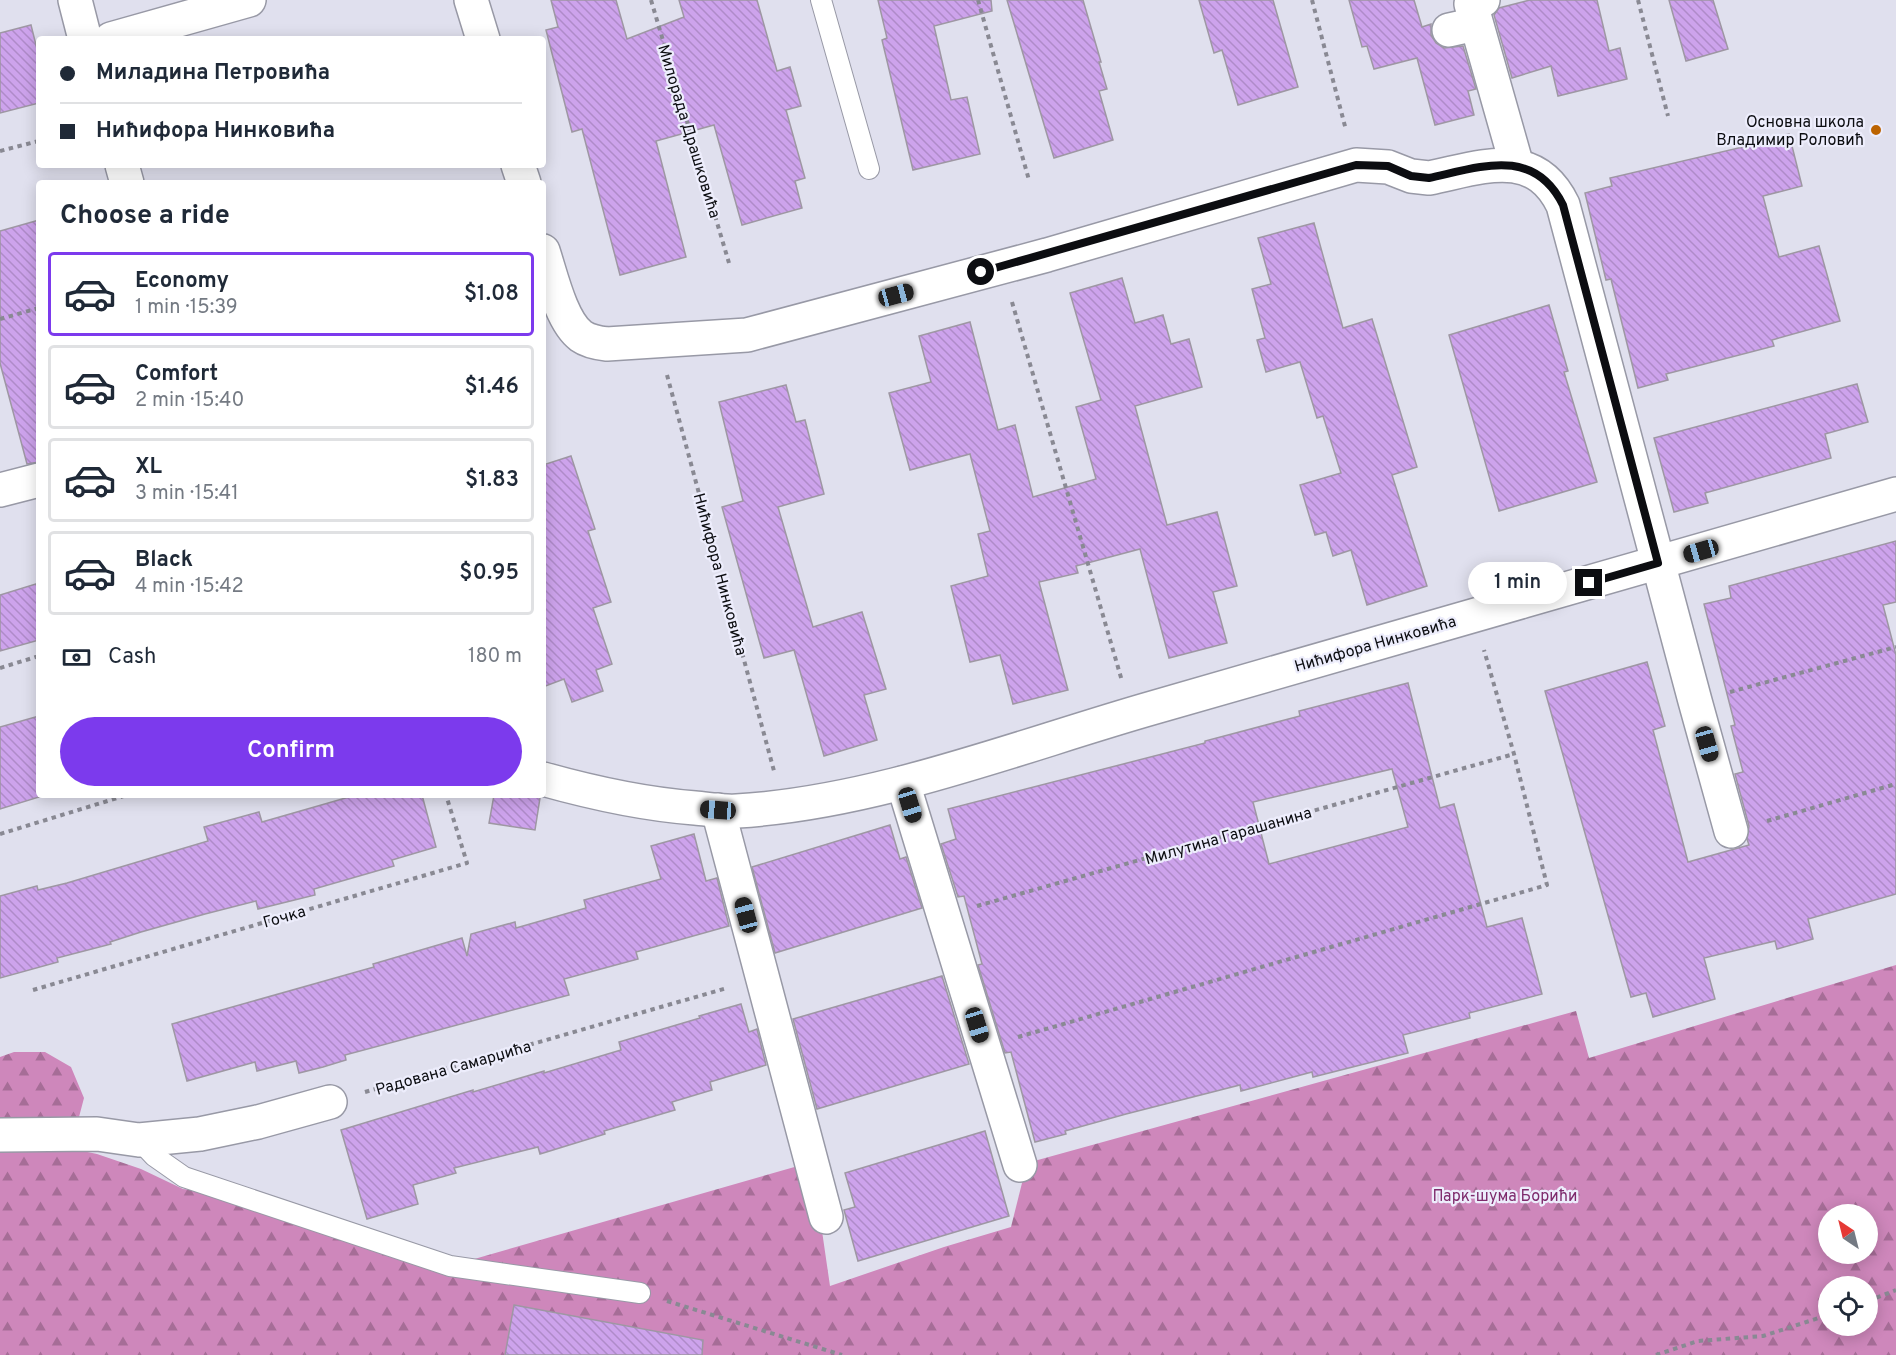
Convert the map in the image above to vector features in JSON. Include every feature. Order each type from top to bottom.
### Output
[{"type":"street","points":[[75,0],[85,36]]},
{"type":"street","points":[[122,36],[249,0]]},
{"type":"street","points":[[471,0],[482,36]]},
{"type":"street","points":[[1470,18],[1517,166]]},
{"type":"street","points":[[546,260],[561,305],[573,329],[582,337],[597,343],[747,335],[1002,267],[1356,165],[1388,166],[1419,178],[1483,167],[1517,166],[1536,172],[1556,192],[1563,205],[1731,831]]},
{"type":"street","points":[[0,490],[36,481]]},
{"type":"street","name":"Нићифора Нинковића","points":[[718,810],[733,811],[783,806],[903,783],[1132,713],[1896,494]]},
{"type":"street","points":[[546,780],[635,802],[718,810],[826,1217]]},
{"type":"street","points":[[903,783],[1020,1165]]},
{"type":"street","points":[[0,1136],[97,1134],[139,1140],[200,1134],[258,1122],[330,1102]]},
{"type":"lane","points":[[821,0],[869,169]]},
{"type":"lane","points":[[139,1140],[154,1156],[184,1177],[450,1266],[640,1293]]},
{"type":"path","name":"Милорада Драшковића","points":[[651,0],[729,263]]},
{"type":"path","points":[[978,0],[1029,180]]},
{"type":"path","points":[[1312,0],[1356,165]]},
{"type":"path","points":[[1638,0],[1668,116]]},
{"type":"path","points":[[0,151],[36,142]]},
{"type":"path","points":[[1002,267],[1132,713]]},
{"type":"path","points":[[0,319],[36,309]]},
{"type":"path","name":"Нићифора Нинковића","points":[[658,341],[783,806]]},
{"type":"path","points":[[984,1047],[1547,885],[1514,754],[1474,615]]},
{"type":"path","points":[[1695,701],[1896,647]]},
{"type":"path","points":[[0,668],[36,657]]},
{"type":"path","name":"Милутина Гарашанина","points":[[944,916],[1514,754]]},
{"type":"path","points":[[1731,831],[1896,784]]},
{"type":"path","points":[[0,834],[117,798]]},
{"type":"path","name":"Гочка","points":[[33,990],[467,862],[447,798]]},
{"type":"path","name":"Радована Самарџића","points":[[330,1102],[762,978]]},
{"type":"path","points":[[1878,1297],[1896,1290]]},
{"type":"path","points":[[640,1293],[842,1355]]},
{"type":"path","points":[[1656,1355],[1698,1341],[1763,1336],[1818,1318]]},
{"type":"green space","name":"Парк-шума Борићи","points":[[1896,965],[1896,1355],[0,1355],[0,1057],[14,1052],[45,1052],[71,1067],[84,1098],[79,1117],[54,1145],[97,1154],[141,1169],[183,1189],[238,1195],[450,1266],[812,1162],[830,1286],[1011,1227],[1027,1163],[1576,1011],[1589,1058]]},
{"type":"building","points":[[551,0],[616,0],[627,39],[684,17],[679,0],[757,0],[777,71],[790,67],[801,106],[786,110],[805,178],[795,181],[802,208],[742,225],[714,125],[656,141],[686,257],[620,275],[582,129],[572,132],[546,30],[558,27]]},
{"type":"building","points":[[878,0],[991,0],[992,11],[934,26],[951,100],[967,97],[980,154],[913,170],[882,40],[887,38]]},
{"type":"building","points":[[1007,0],[1083,0],[1107,89],[1099,91],[1113,140],[1054,158]]},
{"type":"building","points":[[1199,0],[1273,0],[1298,87],[1238,105],[1222,50],[1214,53]]},
{"type":"building","points":[[1349,0],[1414,0],[1422,27],[1431,24],[1431,35],[1436,43],[1444,48],[1463,46],[1476,89],[1468,91],[1474,115],[1435,125],[1417,58],[1374,69],[1367,46],[1362,47]]},
{"type":"building","points":[[1530,0],[1597,0],[1609,51],[1620,48],[1627,79],[1558,96],[1551,66],[1512,78],[1494,15],[1499,8]]},
{"type":"building","points":[[1669,0],[1713,0],[1728,49],[1686,61]]},
{"type":"building","points":[[31,25],[36,45],[36,104],[0,113],[0,33]]},
{"type":"building","points":[[1789,134],[1802,186],[1763,196],[1779,257],[1819,246],[1840,321],[1772,340],[1774,346],[1666,374],[1668,380],[1638,388],[1611,279],[1606,280],[1585,193],[1612,186],[1610,178]]},
{"type":"building","points":[[36,221],[36,462],[27,464],[0,363],[0,231]]},
{"type":"building","points":[[1314,223],[1343,328],[1372,319],[1417,467],[1392,475],[1427,586],[1367,605],[1351,550],[1333,556],[1326,532],[1315,535],[1300,485],[1341,473],[1323,416],[1317,418],[1300,362],[1266,372],[1257,340],[1265,338],[1252,289],[1271,284],[1258,238]]},
{"type":"building","points":[[1122,278],[1135,323],[1163,315],[1171,344],[1189,339],[1202,387],[1135,406],[1167,525],[1217,512],[1237,586],[1213,592],[1227,643],[1169,658],[1140,549],[1076,566],[1078,573],[1039,582],[1068,690],[1013,704],[1000,655],[970,662],[951,586],[988,576],[978,534],[990,531],[970,454],[910,470],[889,393],[931,382],[919,336],[970,322],[998,430],[1015,425],[1033,497],[1096,479],[1076,407],[1101,400],[1070,293]]},
{"type":"building","points":[[1549,305],[1568,371],[1564,372],[1597,482],[1499,511],[1449,335]]},
{"type":"building","points":[[1857,384],[1868,422],[1825,434],[1831,458],[1705,493],[1708,503],[1674,512],[1654,438]]},
{"type":"building","points":[[786,385],[796,422],[805,420],[824,494],[778,507],[813,627],[862,612],[886,689],[864,695],[877,740],[824,756],[794,650],[764,658],[722,507],[743,501],[719,402]]},
{"type":"building","points":[[571,456],[595,529],[588,531],[611,602],[593,608],[612,664],[596,670],[603,691],[572,702],[564,679],[546,686],[546,464]]},
{"type":"building","points":[[1896,541],[1896,602],[1883,605],[1896,655],[1896,894],[1808,919],[1813,939],[1777,949],[1775,941],[1704,958],[1715,999],[1653,1017],[1646,993],[1631,997],[1545,691],[1647,662],[1665,726],[1653,730],[1688,862],[1749,845],[1747,839],[1749,826],[1735,774],[1743,772],[1731,726],[1735,725],[1704,604],[1731,598],[1729,586]]},
{"type":"building","points":[[36,584],[36,641],[0,651],[0,595]]},
{"type":"building","points":[[1408,683],[1440,808],[1454,804],[1487,927],[1522,918],[1542,994],[1469,1013],[1470,1018],[1403,1035],[1408,1053],[1313,1077],[1312,1072],[1241,1091],[1240,1085],[1126,1114],[1035,1142],[1011,1052],[1005,1053],[978,965],[982,964],[964,896],[958,897],[941,844],[956,839],[948,809],[1205,743],[1205,741],[1300,716],[1299,711]],"holes":[[[1392,769],[1408,827],[1269,864],[1253,802]]]},
{"type":"building","points":[[36,717],[36,798],[0,809],[0,727]]},
{"type":"building","points":[[346,798],[423,798],[436,847],[392,860],[394,866],[314,889],[315,895],[258,909],[256,901],[205,914],[141,932],[110,942],[111,944],[57,958],[58,962],[0,978],[0,896],[37,886],[38,890],[67,883],[208,841],[204,827],[259,812],[262,822]]},
{"type":"building","points":[[493,798],[540,798],[535,830],[489,823]]},
{"type":"building","points":[[890,825],[900,859],[906,857],[922,908],[775,953],[752,867]]},
{"type":"building","points":[[694,834],[706,881],[717,878],[729,926],[636,952],[638,959],[564,979],[569,995],[345,1055],[346,1060],[323,1067],[299,1073],[296,1061],[257,1071],[255,1062],[187,1081],[172,1024],[374,967],[373,964],[462,938],[467,956],[471,934],[515,922],[516,928],[586,908],[584,900],[661,879],[651,846]]},
{"type":"building","points":[[942,976],[969,1064],[817,1109],[793,1019]]},
{"type":"building","points":[[741,1004],[749,1032],[757,1029],[766,1065],[710,1082],[712,1090],[672,1102],[675,1110],[604,1131],[605,1134],[540,1154],[538,1147],[454,1168],[456,1173],[413,1185],[418,1204],[367,1219],[341,1130],[473,1090],[473,1092],[544,1071],[544,1073],[621,1050],[619,1042]]},
{"type":"building","points":[[985,1131],[1009,1216],[858,1261],[844,1210],[855,1207],[845,1173]]},
{"type":"building","points":[[514,1305],[703,1340],[702,1355],[505,1355]]},
{"type":"place","name":"Основна школа Владимир Роловић","points":[[1876,130]]},
{"type":"route","points":[[981,272],[1356,165],[1388,166],[1419,178],[1507,165],[1536,172],[1556,192],[1563,205],[1658,563],[1589,583]]}]
